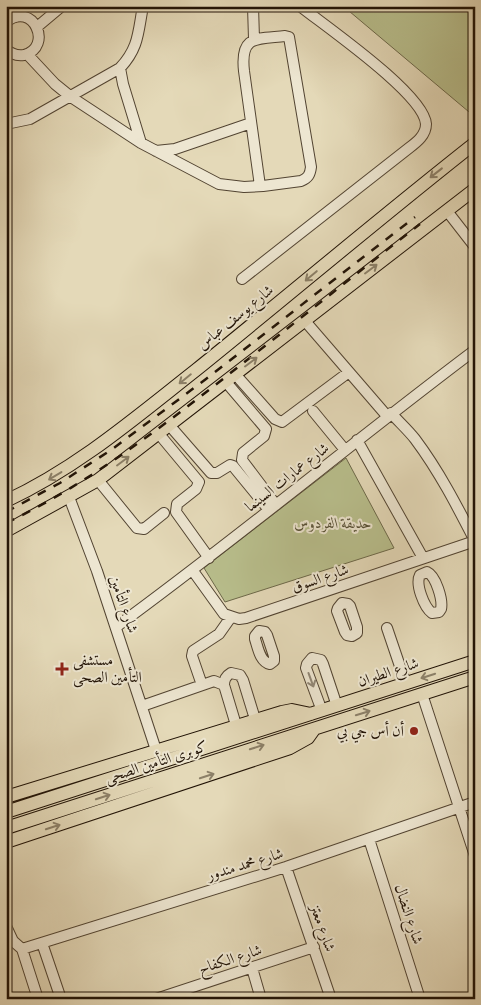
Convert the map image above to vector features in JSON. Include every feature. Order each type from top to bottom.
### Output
[{"type":"main road","name":"شارع يوسف عباس","points":[[6,501],[48,480],[105,442],[475,143]]},
{"type":"main road","points":[[6,531],[98,480],[475,189]]},
{"type":"main road","name":"شارع الطيران","points":[[317,713],[475,661]]},
{"type":"main road","name":"شارع الطيران","points":[[316,728],[475,677]]},
{"type":"main road","points":[[6,797],[255,719],[292,710],[317,713]]},
{"type":"main road","name":"كوبرى التأمين الصحى","points":[[6,812],[317,713]]},
{"type":"main road","points":[[6,842],[290,748],[308,738],[316,728]]},
{"type":"main road","name":"كوبرى التأمين الصحى","points":[[6,828],[316,728]]},
{"type":"street","points":[[8,6],[16,17]]},
{"type":"street","points":[[37,26],[62,6]]},
{"type":"street","points":[[6,124],[30,119],[120,68],[130,58],[136,46],[143,6]]},
{"type":"street","points":[[253,6],[254,39]]},
{"type":"street","points":[[242,279],[409,148],[424,134],[426,129],[423,113],[402,88],[300,6]]},
{"type":"street","points":[[6,22],[16,17],[28,18],[37,26],[39,39],[37,46],[27,54],[14,54],[6,49]]},
{"type":"street","points":[[27,54],[55,84],[71,97],[155,151],[219,184],[244,187],[260,186],[306,179],[310,173],[311,167],[289,37],[254,39],[246,46],[243,61],[260,186]]},
{"type":"street","points":[[120,68],[125,93],[141,143]]},
{"type":"street","points":[[155,151],[175,149],[251,123]]},
{"type":"street","points":[[447,211],[475,248]]},
{"type":"street","points":[[306,320],[348,372],[414,438],[450,494],[475,541]]},
{"type":"street","name":"شارع عمارات السينما","points":[[116,627],[193,571],[357,440],[475,350]]},
{"type":"street","points":[[230,378],[275,419],[282,422],[348,372]]},
{"type":"street","points":[[230,378],[266,430],[264,436],[243,453],[242,460],[273,507]]},
{"type":"street","points":[[313,411],[345,450]]},
{"type":"street","points":[[164,430],[211,473],[217,473],[226,466],[233,466],[273,507]]},
{"type":"street","points":[[164,430],[199,482],[196,489],[177,504],[176,512],[209,558]]},
{"type":"street","points":[[357,440],[421,559],[423,573]]},
{"type":"street","points":[[98,480],[137,528],[144,529],[164,514]]},
{"type":"street","name":"شارع التأمين","points":[[69,497],[97,570],[156,750]]},
{"type":"street","name":"شارع السوق","points":[[231,617],[246,618],[254,616],[475,541]]},
{"type":"street","points":[[193,571],[224,614],[231,617],[219,634],[193,650],[192,656],[202,685]]},
{"type":"street","points":[[336,588],[342,603]]},
{"type":"street","points":[[254,616],[259,632]]},
{"type":"street","points":[[387,628],[406,684]]},
{"type":"street","points":[[317,713],[306,668],[306,664],[312,658],[320,660],[323,664],[337,706]]},
{"type":"street","points":[[236,725],[224,685],[226,675],[231,673],[240,675],[243,680],[255,719]]},
{"type":"street","points":[[142,706],[214,681],[224,685]]},
{"type":"street","points":[[422,694],[475,856]]},
{"type":"street","name":"شارع محمد مندور","points":[[22,949],[286,867],[475,802]]},
{"type":"street","name":"شارع النضال","points":[[369,839],[420,999]]},
{"type":"street","name":"شارع معتز","points":[[286,867],[331,999]]},
{"type":"street","points":[[6,926],[13,941],[22,949],[38,999]]},
{"type":"street","points":[[42,943],[61,999]]},
{"type":"street","name":"شارع الكفاح","points":[[159,998],[314,947]]},
{"type":"street","points":[[252,968],[261,999]]},
{"type":"green space","points":[[343,6],[475,6],[475,117]]},
{"type":"green space","name":"حديقة الفردوس","points":[[346,458],[394,548],[225,602],[204,568]]},
{"type":"railway","points":[[6,512],[60,483],[111,450],[415,217]]},
{"type":"railway","points":[[6,523],[39,506],[101,469],[161,427],[420,224]]},
{"type":"place","name":"مستشفى التأمين الصحى","points":[[62,669]]},
{"type":"place","name":"أن أس جي بي","points":[[414,731]]}]
